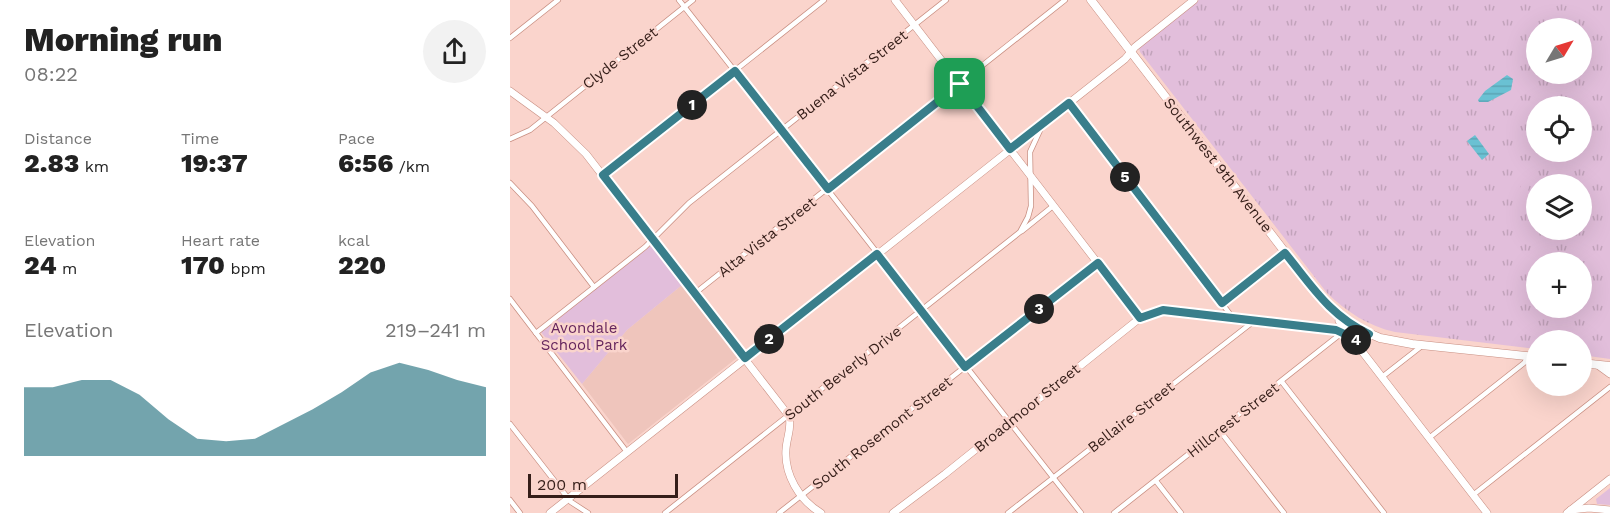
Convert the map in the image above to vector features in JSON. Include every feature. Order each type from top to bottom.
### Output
[{"type":"main road","name":"Southwest 9th Avenue","points":[[1090,0],[1346,329]]},
{"type":"main road","points":[[1346,329],[1393,341],[1526,356]]},
{"type":"main road","points":[[1592,364],[1610,366]]},
{"type":"street","points":[[510,38],[558,0]]},
{"type":"street","points":[[679,0],[1081,513]]},
{"type":"street","name":"Clyde Street","points":[[510,139],[530,130],[693,0]]},
{"type":"street","points":[[603,175],[824,0]]},
{"type":"street","points":[[895,0],[1140,318]]},
{"type":"street","name":"Buena Vista Street","points":[[536,333],[653,239],[689,203],[946,0]]},
{"type":"street","name":"Alta Vista Street","points":[[694,294],[1065,0]]},
{"type":"street","points":[[550,513],[1069,103],[1194,0]]},
{"type":"street","points":[[510,91],[546,117],[586,154],[789,416],[791,425],[787,438],[786,460],[792,481],[801,495],[821,513]]},
{"type":"street","points":[[1069,103],[1233,319],[1346,329]]},
{"type":"street","name":"South Beverly Drive","points":[[1020,232],[1031,206],[1030,152],[1045,122]]},
{"type":"street","points":[[510,183],[532,206],[594,287]]},
{"type":"street","name":"South Beverly Drive","points":[[665,513],[1053,206]]},
{"type":"street","points":[[1222,303],[1285,253]]},
{"type":"street","name":"South Rosemont Street","points":[[779,513],[1098,263]]},
{"type":"street","points":[[510,299],[627,452]]},
{"type":"street","name":"Broadmoor Street","points":[[893,513],[1140,318],[1163,310],[1233,319]]},
{"type":"street","points":[[1327,329],[1336,326],[1337,317]]},
{"type":"street","name":"Bellaire Street","points":[[1008,513],[1254,321]]},
{"type":"street","name":"Southwest 9th Avenue","points":[[1346,329],[1487,513]]},
{"type":"street","name":"Hillcrest Street","points":[[1114,513],[1346,329]]},
{"type":"street","points":[[1358,345],[1358,336],[1369,334]]},
{"type":"street","points":[[1382,377],[1423,345]]},
{"type":"street","points":[[1429,438],[1526,362]]},
{"type":"street","points":[[1596,365],[1610,374]]},
{"type":"street","points":[[1282,382],[1384,513]]},
{"type":"street","points":[[1473,495],[1610,387]]},
{"type":"street","points":[[510,424],[568,499],[588,513]]},
{"type":"street","points":[[1220,431],[1284,513]]},
{"type":"street","points":[[1568,512],[1610,480]]},
{"type":"street","points":[[1156,481],[1181,513]]},
{"type":"street","points":[[510,500],[520,513]]},
{"type":"street","points":[[1568,512],[1590,508],[1610,510]]},
{"type":"shaded area","points":[[682,285],[738,357],[628,444],[582,384],[627,330]]},
{"type":"green space","points":[[1199,0],[1610,0],[1610,359],[1592,357],[1592,330],[1526,330],[1526,348],[1395,332],[1367,322],[1350,312],[1327,293],[1139,48]]},
{"type":"green space","points":[[1524,175],[1526,176],[1526,194],[1519,192]]},
{"type":"green space","name":"Avondale School Park","points":[[652,245],[682,285],[627,330],[582,384],[541,332]]},
{"type":"green space","points":[[1610,488],[1610,505],[1597,504],[1596,499]]},
{"type":"water","points":[[1507,75],[1513,79],[1511,90],[1488,102],[1479,102],[1478,100],[1485,91]]},
{"type":"water","points":[[1475,135],[1489,154],[1482,160],[1467,141]]},
{"type":"route","points":[[735,71],[828,189],[960,84],[1010,149],[1069,103],[1222,303],[1285,253],[1336,314],[1369,334],[1356,338],[1358,345],[1351,337],[1336,330],[1163,310],[1140,318],[1098,263],[965,367],[877,254],[745,358],[603,175],[735,71]]}]
